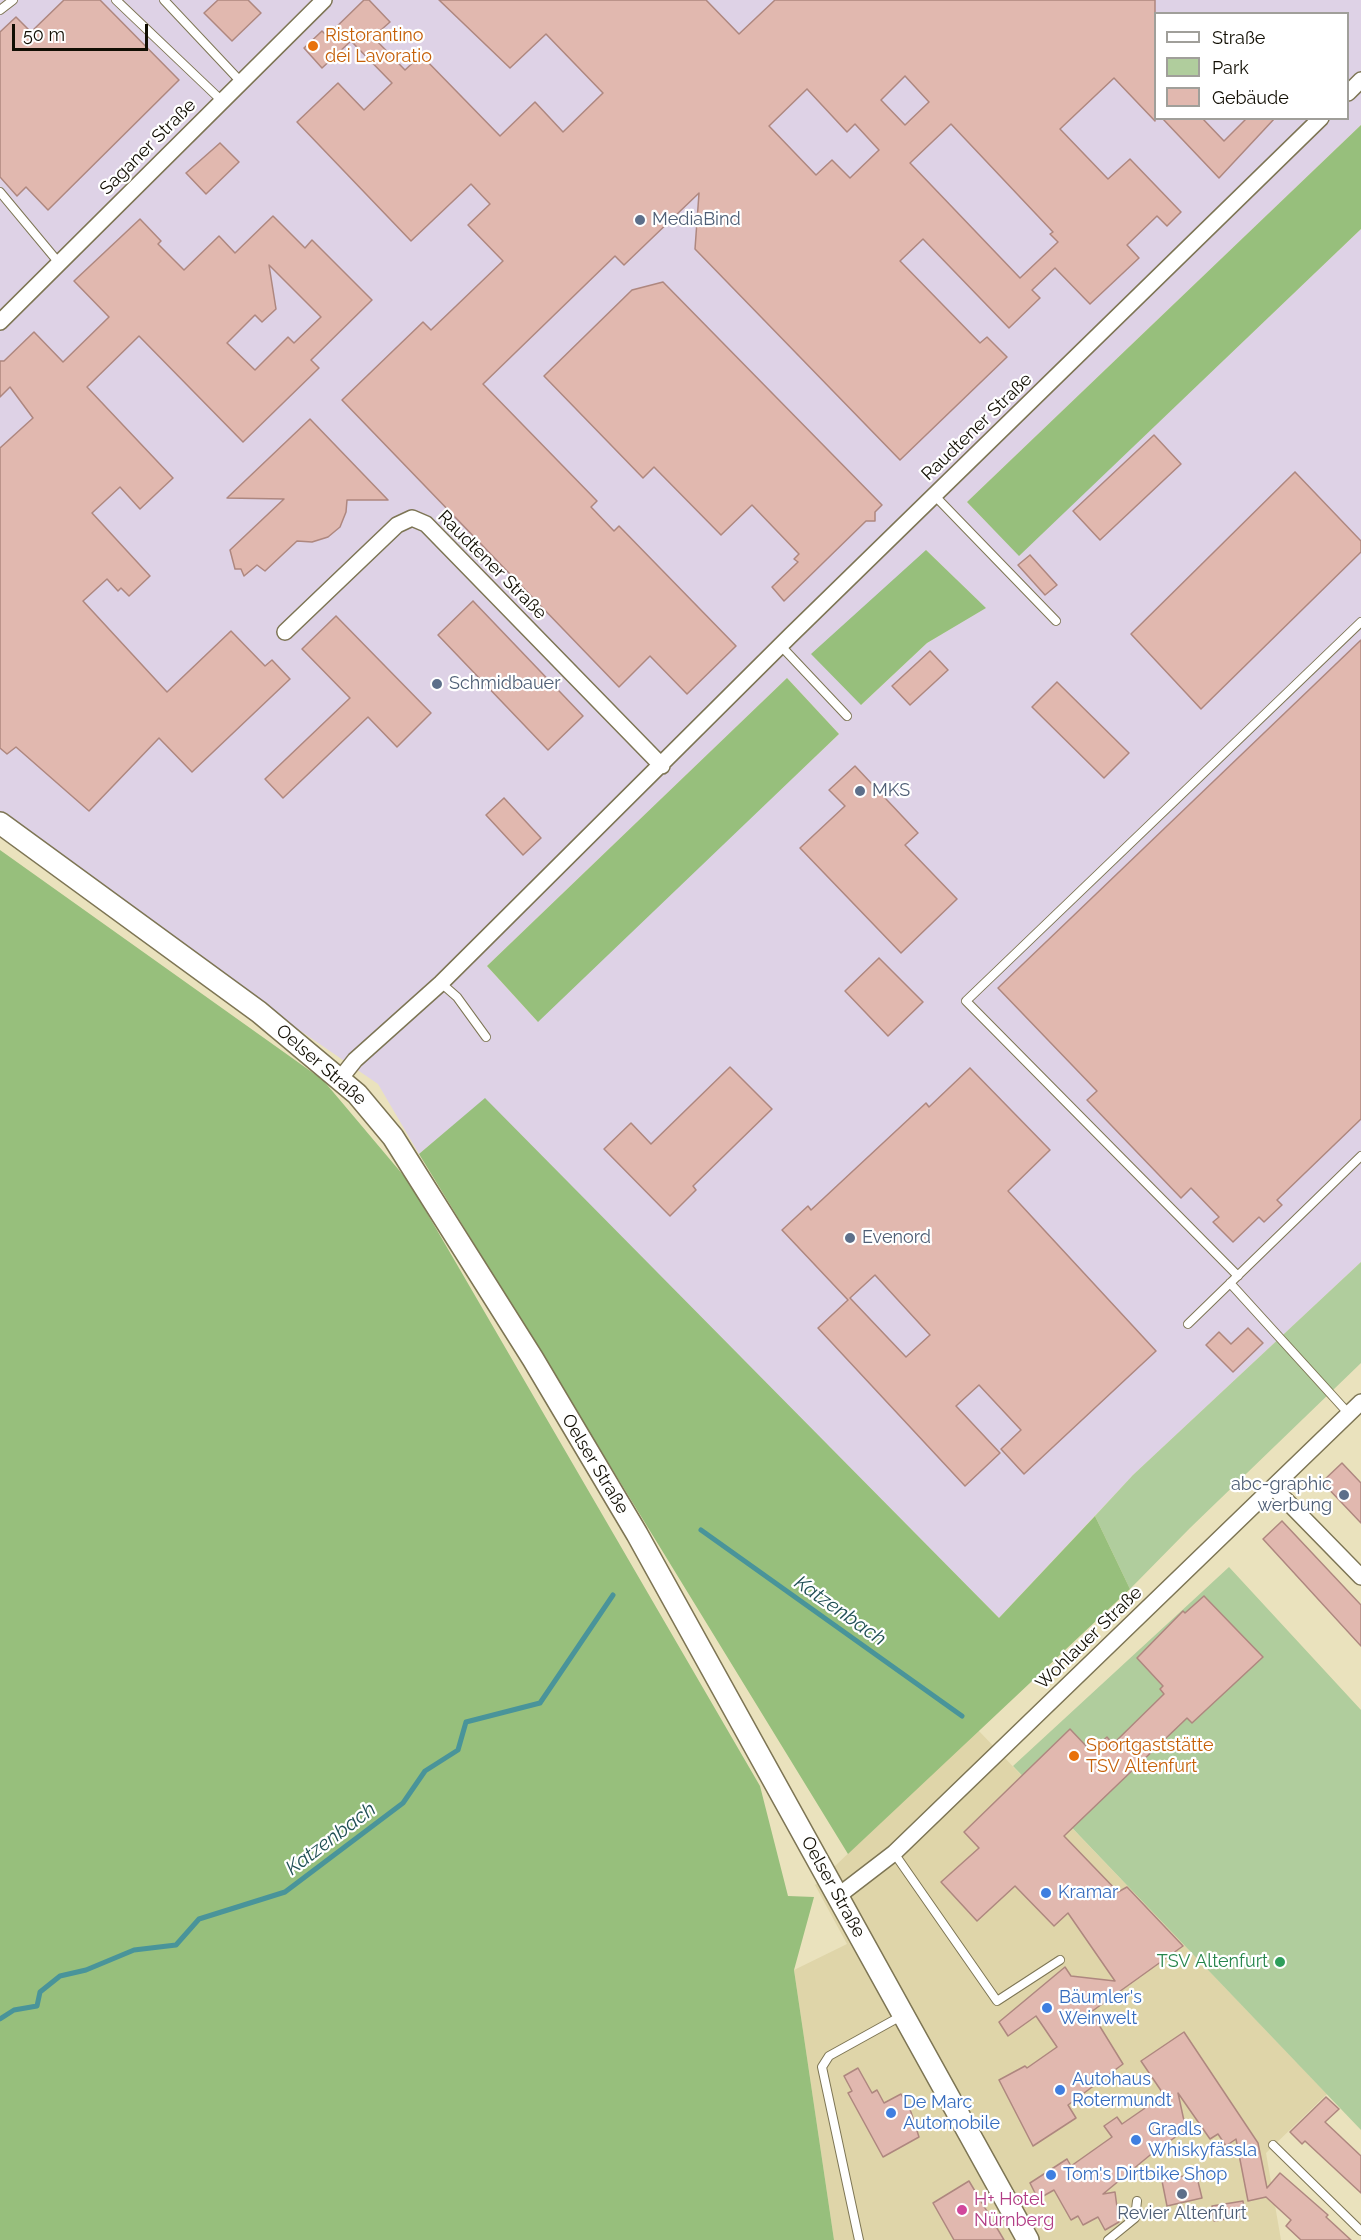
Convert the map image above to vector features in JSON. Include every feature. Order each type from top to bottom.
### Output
[{"type":"main road","name":"Oelser Straße","points":[[0,823],[224,985],[340,1079],[374,1112],[393,1137],[533,1359],[637,1533],[1028,2240]]},
{"type":"street","name":"Saganer Straße","points":[[0,322],[324,0]]},
{"type":"street","points":[[1349,91],[1361,80]]},
{"type":"street","name":"Raudtener Straße","points":[[340,1079],[356,1060],[441,984],[781,646],[1320,120]]},
{"type":"street","name":"Raudtener Straße","points":[[285,632],[397,525],[412,518],[426,524],[662,766]]},
{"type":"street","name":"Wohlauer Straße","points":[[838,1896],[894,1853],[1361,1402]]},
{"type":"street","points":[[1273,1487],[1361,1577]]},
{"type":"lane","points":[[0,10],[13,0]]},
{"type":"lane","points":[[116,0],[222,101]]},
{"type":"lane","points":[[164,0],[241,82]]},
{"type":"lane","points":[[0,192],[59,263]]},
{"type":"lane","points":[[935,496],[1056,621]]},
{"type":"lane","points":[[1238,1276],[966,1001],[1361,622]]},
{"type":"lane","points":[[781,646],[847,716]]},
{"type":"lane","points":[[441,984],[457,998],[486,1037]]},
{"type":"lane","points":[[1188,1324],[1361,1156]]},
{"type":"lane","points":[[1230,1283],[1349,1414]]},
{"type":"lane","points":[[894,1853],[997,2001],[1060,1960]]},
{"type":"lane","points":[[859,2240],[822,2067],[828,2056],[903,2015]]},
{"type":"lane","points":[[1273,2145],[1361,2231]]},
{"type":"lane","points":[[1108,2240],[1135,2218],[1137,2201]]},
{"type":"shaded area","points":[[0,0],[1361,0],[1361,125],[967,502],[1019,555],[1361,229],[1361,1262],[1133,1475],[999,1618],[485,1099],[419,1154],[378,1084],[0,825]],"holes":[[[926,550],[985,608],[927,643],[861,705]],[[787,678],[839,734],[537,1021],[487,966]]]},
{"type":"shaded area","points":[[978,1730],[1327,2094],[1266,2153],[1281,2240],[834,2240],[794,1970],[847,1944],[815,1885]]},
{"type":"green space","points":[[1361,125],[1361,229],[1019,556],[967,502]]},
{"type":"green space","points":[[926,550],[986,608],[927,643],[861,705],[811,654]]},
{"type":"green space","points":[[787,678],[839,734],[538,1022],[487,966]]},
{"type":"green space","points":[[0,850],[323,1080],[409,1182],[760,1786],[788,1896],[814,1897],[794,1970],[834,2240],[0,2240]]},
{"type":"green space","points":[[485,1098],[999,1618],[1095,1516],[1130,1589],[848,1854],[419,1154]]},
{"type":"green space","points":[[1361,1262],[1361,1363],[1130,1589],[1095,1516],[1133,1475]]},
{"type":"green space","name":"TSV Altenfurt","points":[[1229,1567],[1361,1710],[1361,2130],[1013,1766]]},
{"type":"building","points":[[64,0],[100,0],[179,80],[48,210],[26,187],[17,196],[0,177],[0,32],[16,17],[31,32]]},
{"type":"building","points":[[218,0],[248,0],[261,13],[232,41],[204,13]]},
{"type":"building","points":[[364,0],[369,0],[390,22],[373,37],[405,70],[421,55],[500,136],[535,102],[563,132],[603,93],[546,34],[510,68],[439,0],[706,0],[739,34],[775,0],[1155,0],[1154,120],[1114,78],[1060,129],[1108,179],[1130,159],[1181,212],[1167,226],[1157,216],[1127,245],[1139,258],[1090,304],[1055,268],[1032,290],[1040,298],[1009,328],[923,239],[900,261],[980,343],[987,337],[1007,357],[900,460],[695,249],[699,193],[624,265],[615,256],[483,384],[597,501],[591,507],[614,531],[619,526],[736,646],[687,694],[650,656],[619,687],[342,400],[423,322],[431,330],[503,261],[468,225],[490,204],[471,184],[411,241],[297,122],[338,83],[364,110],[392,83],[351,41],[322,68],[304,48],[322,31],[327,36]],"holes":[[[905,76],[929,102],[905,125],[881,100]],[[807,89],[847,132],[855,124],[879,150],[850,178],[832,160],[816,175],[769,126]],[[951,124],[1053,232],[1050,234],[1058,242],[1020,278],[910,163]]]},
{"type":"building","points":[[1164,120],[1204,120],[1224,141],[1245,120],[1273,120],[1219,178]]},
{"type":"building","points":[[220,143],[239,162],[206,194],[186,173]]},
{"type":"building","points":[[273,216],[305,248],[312,240],[372,300],[311,360],[319,368],[243,442],[139,336],[87,387],[173,478],[140,509],[120,487],[92,513],[150,576],[129,596],[121,588],[118,591],[107,579],[83,601],[167,692],[231,631],[265,666],[272,660],[290,679],[192,772],[159,738],[89,811],[16,747],[7,754],[0,748],[0,448],[33,418],[10,387],[0,397],[0,361],[4,361],[34,332],[63,362],[109,317],[74,281],[140,219],[161,241],[158,244],[184,270],[219,236],[235,253]],"holes":[[[269,265],[321,317],[294,343],[288,337],[255,370],[227,343],[255,315],[262,322],[276,309]]]},
{"type":"building","points":[[663,282],[882,505],[875,512],[875,521],[866,521],[784,601],[772,587],[798,562],[794,559],[799,554],[752,505],[721,535],[654,467],[643,478],[544,376],[632,290]]},
{"type":"building","points":[[310,419],[388,500],[347,500],[346,512],[340,527],[328,537],[312,542],[297,541],[265,571],[257,565],[244,576],[241,569],[235,569],[230,550],[284,499],[227,498]]},
{"type":"building","points":[[1154,435],[1181,464],[1100,540],[1073,511]]},
{"type":"building","points":[[1295,472],[1361,541],[1361,552],[1201,709],[1131,634]]},
{"type":"building","points":[[1030,555],[1057,585],[1045,595],[1018,565]]},
{"type":"building","points":[[473,601],[583,716],[548,750],[438,635]]},
{"type":"building","points":[[336,616],[431,713],[397,747],[368,717],[283,798],[265,779],[350,698],[302,649]]},
{"type":"building","points":[[1361,640],[1361,1119],[1277,1200],[1282,1205],[1264,1222],[1259,1217],[1233,1242],[1213,1222],[1219,1217],[1191,1188],[1181,1198],[1087,1100],[1097,1091],[998,988]]},
{"type":"building","points":[[930,651],[948,670],[910,705],[892,686]]},
{"type":"building","points":[[1057,682],[1129,753],[1104,778],[1032,707]]},
{"type":"building","points":[[855,766],[918,833],[905,845],[957,899],[901,953],[800,848],[845,806],[829,790]]},
{"type":"building","points":[[504,798],[541,838],[523,855],[486,815]]},
{"type":"building","points":[[879,958],[923,1002],[888,1036],[845,991]]},
{"type":"building","points":[[730,1067],[772,1109],[693,1186],[696,1190],[670,1216],[604,1149],[631,1123],[651,1144]]},
{"type":"building","points":[[970,1068],[1050,1150],[1008,1191],[1156,1351],[1024,1474],[1001,1449],[1021,1430],[979,1385],[956,1406],[1000,1453],[965,1486],[818,1328],[848,1300],[782,1230],[808,1206],[811,1210],[926,1103],[929,1107]],"holes":[[[875,1275],[930,1335],[906,1357],[850,1298]]]},
{"type":"building","points":[[1248,1328],[1263,1343],[1233,1372],[1206,1345],[1219,1332],[1231,1344]]},
{"type":"building","points":[[1342,1463],[1361,1483],[1361,1523],[1322,1482]]},
{"type":"building","points":[[1282,1521],[1361,1605],[1361,1646],[1263,1539]]},
{"type":"building","points":[[1204,1596],[1263,1657],[1192,1723],[1187,1718],[1064,1836],[1118,1892],[1127,1887],[1183,1946],[1091,2012],[1123,2064],[1068,2105],[1076,2118],[1033,2146],[999,2080],[1025,2066],[1027,2068],[1057,2047],[1036,2016],[1008,2036],[999,2022],[1065,1967],[1071,1976],[1115,1981],[1068,1913],[1054,1926],[1015,1886],[977,1921],[941,1882],[979,1848],[964,1832],[1070,1729],[1088,1748],[1095,1742],[1098,1745],[1107,1737],[1113,1744],[1164,1694],[1160,1689],[1163,1686],[1137,1658],[1183,1611],[1185,1613]]},
{"type":"building","points":[[1184,2032],[1258,2143],[1267,2188],[1280,2173],[1328,2215],[1326,2217],[1351,2240],[1301,2240],[1286,2226],[1291,2220],[1266,2197],[1248,2201],[1236,2139],[1226,2146],[1218,2134],[1210,2139],[1178,2093],[1186,2130],[1155,2151],[1103,2194],[1115,2192],[1119,2222],[1105,2230],[1098,2217],[1083,2225],[1078,2216],[1071,2220],[1054,2190],[1038,2199],[1030,2183],[1067,2159],[1071,2166],[1112,2137],[1104,2126],[1117,2117],[1122,2124],[1164,2095],[1141,2061]]},
{"type":"building","points":[[858,2068],[872,2093],[877,2090],[884,2103],[901,2094],[911,2112],[919,2137],[883,2157],[848,2093],[852,2091],[844,2076]]},
{"type":"building","points":[[1326,2097],[1339,2109],[1325,2122],[1361,2156],[1361,2193],[1305,2141],[1302,2144],[1290,2132]]},
{"type":"building","points":[[1196,2173],[1202,2198],[1167,2206],[1162,2181]]},
{"type":"building","name":"H+ Hotel Nürnberg","points":[[969,2181],[1004,2240],[954,2240],[933,2203]]},
{"type":"building","points":[[1243,2201],[1245,2216],[1214,2221],[1212,2206]]},
{"type":"waterway","name":"Katzenbach","points":[[701,1530],[962,1716]]},
{"type":"waterway","name":"Katzenbach","points":[[0,2019],[14,2010],[37,2006],[40,1992],[60,1976],[86,1970],[134,1950],[176,1945],[199,1919],[285,1892],[403,1803],[425,1771],[458,1750],[466,1722],[540,1703],[613,1595]]},
{"type":"place","name":"Ristorantino dei Lavoratio","points":[[313,46]]},
{"type":"place","name":"MediaBind","points":[[640,220]]},
{"type":"place","name":"Schmidbauer","points":[[437,684]]},
{"type":"place","name":"MKS","points":[[860,791]]},
{"type":"place","name":"Evenord","points":[[850,1238]]},
{"type":"place","name":"abc-graphic werbung","points":[[1344,1495]]},
{"type":"place","name":"Sportgaststätte TSV Altenfurt","points":[[1074,1756]]},
{"type":"place","name":"Kramar","points":[[1046,1893]]},
{"type":"place","name":"TSV Altenfurt","points":[[1280,1962]]},
{"type":"place","name":"Bäumler's Weinwelt","points":[[1047,2008]]},
{"type":"place","name":"Autohaus Rotermundt","points":[[1060,2090]]},
{"type":"place","name":"De Marc Automobile","points":[[891,2113]]},
{"type":"place","name":"Gradls Whiskyfässla","points":[[1136,2140]]},
{"type":"place","name":"Tom's Dirtbike Shop","points":[[1051,2175]]},
{"type":"place","name":"Revier Altenfurt","points":[[1182,2194]]},
{"type":"place","name":"H+ Hotel Nürnberg","points":[[962,2210]]}]
